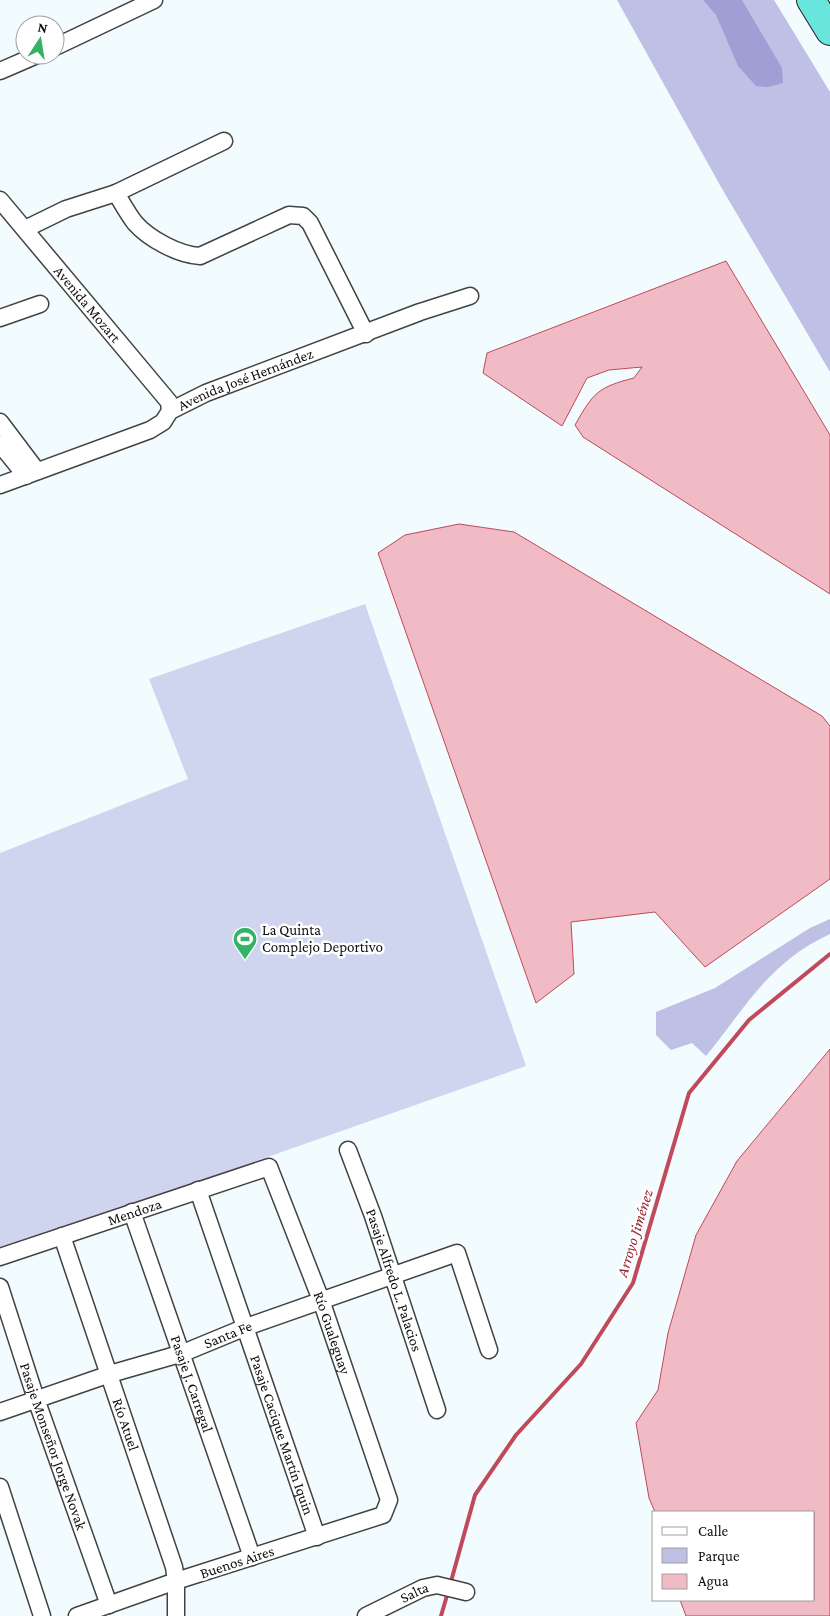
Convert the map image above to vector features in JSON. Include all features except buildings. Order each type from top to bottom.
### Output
[{"type":"highway","points":[[811,0],[830,31]]},
{"type":"street","points":[[65,42],[154,0]]},
{"type":"street","points":[[0,71],[15,65]]},
{"type":"street","points":[[25,229],[66,209],[116,193],[224,141]]},
{"type":"street","points":[[116,193],[136,224],[147,233],[190,256],[200,256],[289,215],[304,216],[310,223],[366,334]]},
{"type":"street","name":"Avenida Mozart","points":[[0,200],[168,402],[170,411]]},
{"type":"street","name":"Avenida José Hernández","points":[[0,485],[150,430],[163,422],[170,411],[206,393],[420,312],[470,296]]},
{"type":"street","points":[[0,318],[40,304]]},
{"type":"street","points":[[0,422],[32,474]]},
{"type":"street","points":[[0,444],[32,474]]},
{"type":"street","name":"Pasaje Alfredo L. Palacios","points":[[348,1150],[373,1216],[436,1410]]},
{"type":"street","name":"Mendoza","points":[[0,1257],[270,1167]]},
{"type":"street","name":"Río Gualeguay","points":[[270,1167],[321,1300],[389,1500]]},
{"type":"street","name":"Pasaje Cacique Martín Iquin","points":[[198,1190],[317,1537]]},
{"type":"street","name":"Pasaje J. Carregal","points":[[132,1212],[183,1353],[252,1557]]},
{"type":"street","name":"Río Atuel","points":[[62,1236],[174,1567],[176,1616]]},
{"type":"street","name":"Santa Fe","points":[[0,1412],[110,1374],[183,1353],[246,1327],[457,1253],[490,1350]]},
{"type":"street","name":"Pasaje Monseñor Jorge Novak","points":[[0,1287],[36,1399],[109,1605]]},
{"type":"street","points":[[0,1487],[42,1616]]},
{"type":"street","name":"Buenos Aires","points":[[77,1616],[176,1581],[383,1515],[389,1500]]},
{"type":"street","name":"Salta","points":[[366,1616],[423,1588],[437,1585],[466,1592]]},
{"type":"green space","points":[[617,0],[774,0],[830,92],[830,372],[721,187]]},
{"type":"green space","points":[[830,919],[830,934],[790,958],[774,972],[706,1056],[692,1043],[671,1050],[656,1035],[656,1012],[715,988],[810,928]]},
{"type":"shaded area","points":[[703,0],[742,0],[782,68],[783,83],[768,87],[756,86],[738,66],[716,15]]},
{"type":"shaded area","name":"La Quinta Complejo Deportivo","points":[[365,604],[526,1066],[0,1251],[0,853],[188,779],[149,679]]},
{"type":"water","points":[[726,261],[830,435],[830,594],[583,437],[575,425],[592,398],[604,388],[634,378],[642,367],[609,370],[587,378],[562,426],[483,373],[487,353]]},
{"type":"water","points":[[459,524],[514,532],[822,716],[830,726],[830,879],[705,967],[655,912],[571,922],[574,974],[536,1003],[378,553],[405,535]]},
{"type":"water","points":[[830,1049],[830,1616],[686,1616],[680,1601],[815,1601],[815,1511],[655,1511],[649,1498],[636,1423],[658,1390],[668,1333],[696,1235],[737,1161]]},
{"type":"waterway","name":"Arroyo Jiménez","points":[[450,1585],[475,1495],[516,1435],[581,1364],[633,1283],[689,1093],[749,1020],[830,954]]},
{"type":"waterway","name":"Arroyo Jiménez","points":[[441,1616],[448,1592]]},
{"type":"place","name":"La Quinta Complejo Deportivo","points":[[245,960]]}]
